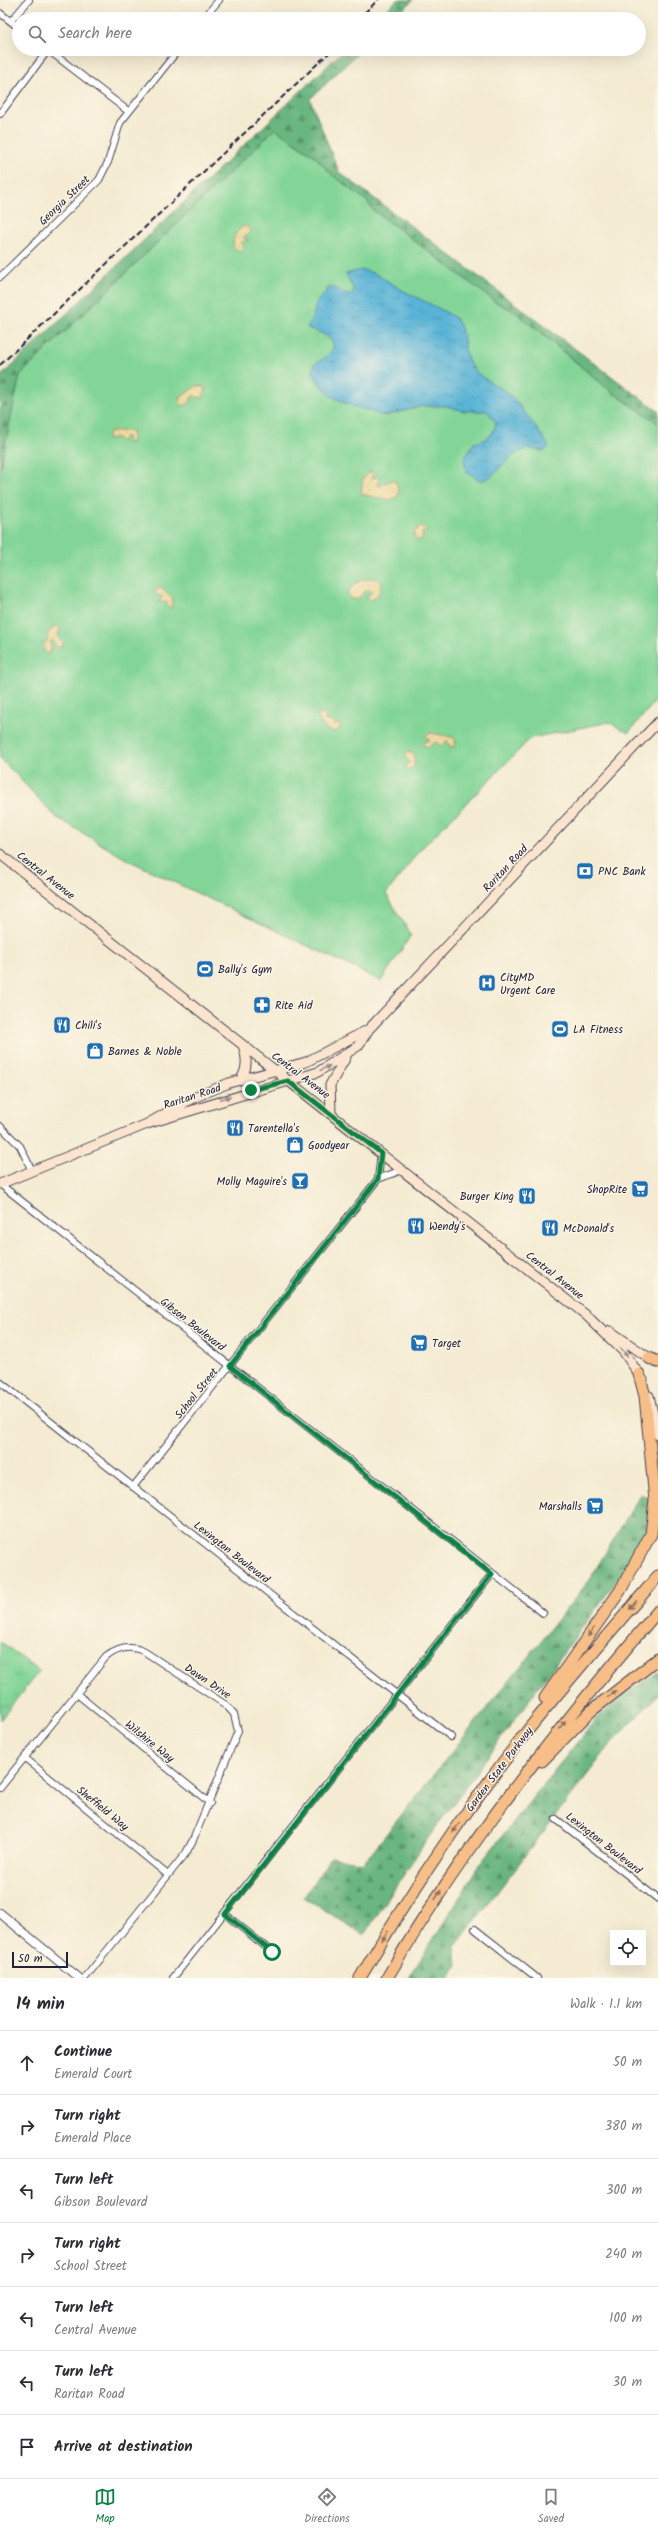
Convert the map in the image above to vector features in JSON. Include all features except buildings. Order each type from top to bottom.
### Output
[{"type":"highway","points":[[639,1374],[645,1396],[655,1500],[654,1522],[648,1542]]},
{"type":"highway","points":[[475,1801],[620,1591],[648,1542],[658,1521]]},
{"type":"highway","name":"Garden State Parkway","points":[[360,1978],[413,1892],[475,1801],[542,1713],[658,1576]]},
{"type":"highway","name":"Garden State Parkway","points":[[387,1978],[437,1897],[496,1812],[563,1724],[658,1611]]},
{"type":"highway","points":[[496,1812],[585,1716],[658,1659]]},
{"type":"main road","name":"Raritan Road","points":[[0,1184],[147,1124],[251,1090],[318,1072],[348,1054],[362,1041],[368,1029],[658,722]]},
{"type":"main road","name":"Central Avenue","points":[[0,854],[381,1153],[586,1315],[609,1335],[639,1374],[650,1399],[658,1435]]},
{"type":"main road","name":"Raritan Road","points":[[147,1124],[191,1099],[240,1079],[315,1058],[368,1029]]},
{"type":"main road","points":[[240,1079],[246,1071],[246,1060],[243,1045]]},
{"type":"main road","points":[[331,1114],[330,1085],[348,1054]]},
{"type":"main road","name":"Central Avenue","points":[[586,1315],[655,1361]]},
{"type":"street","points":[[19,12],[29,0]]},
{"type":"street","points":[[209,12],[219,0]]},
{"type":"street","points":[[0,13],[11,21]]},
{"type":"street","points":[[0,114],[44,56]]},
{"type":"street","points":[[56,56],[128,111]]},
{"type":"street","name":"Georgia Street","points":[[0,277],[99,180],[108,162],[120,123],[128,111],[173,56]]},
{"type":"street","points":[[0,1126],[20,1146],[32,1171]]},
{"type":"street","points":[[381,1153],[378,1179],[402,1170]]},
{"type":"street","name":"School Street","points":[[133,1487],[378,1179]]},
{"type":"street","name":"Gibson Boulevard","points":[[0,1184],[543,1613]]},
{"type":"street","name":"Lexington Boulevard","points":[[0,1382],[451,1737]]},
{"type":"street","points":[[173,1978],[492,1574]]},
{"type":"street","name":"Dawn Drive","points":[[0,1788],[106,1657],[120,1648],[137,1648],[226,1706],[237,1719],[238,1731],[210,1803],[193,1840],[168,1875],[85,1978]]},
{"type":"street","name":"Wilshire Way","points":[[77,1694],[210,1803]]},
{"type":"street","name":"Sheffield Way","points":[[25,1758],[168,1875]]},
{"type":"street","name":"Lexington Boulevard","points":[[556,1819],[658,1899]]},
{"type":"street","points":[[0,1913],[79,1978]]},
{"type":"street","points":[[225,1914],[272,1952]]},
{"type":"street","points":[[475,1929],[537,1978]]},
{"type":"green space","points":[[397,0],[413,0],[400,12],[384,12]]},
{"type":"green space","points":[[338,56],[355,56],[310,99],[339,172],[658,411],[658,423],[612,392],[514,311],[496,302],[374,211],[367,201],[330,173],[315,156],[275,129],[20,375],[0,468],[0,377]]},
{"type":"green space","points":[[275,129],[315,156],[330,173],[367,201],[374,211],[496,302],[514,311],[612,392],[658,423],[658,698],[628,733],[609,722],[531,738],[419,851],[386,894],[411,935],[381,981],[126,859],[56,817],[0,758],[0,468],[20,375]]},
{"type":"green space","points":[[641,1494],[651,1499],[647,1532],[625,1569],[426,1841],[364,1935],[304,1897],[331,1857],[363,1863],[588,1582]]},
{"type":"green space","points":[[0,1641],[39,1671],[0,1720]]},
{"type":"green space","points":[[658,1672],[658,1695],[614,1740],[455,1947],[457,1966],[449,1978],[409,1978],[483,1860],[595,1720],[622,1696]]},
{"type":"sand","points":[[245,226],[249,228],[250,232],[243,238],[249,240],[240,243],[244,247],[243,250],[236,250],[233,244],[234,236]]},
{"type":"sand","points":[[197,386],[202,386],[206,389],[203,398],[193,396],[188,405],[180,405],[181,397]]},
{"type":"sand","points":[[116,431],[132,431],[132,442],[127,443],[128,438],[125,436],[122,442],[115,437],[107,440],[109,433]]},
{"type":"sand","points":[[371,471],[373,473],[371,479],[376,477],[381,478],[377,483],[378,486],[392,480],[396,482],[399,493],[396,498],[387,500],[361,494],[363,478]]},
{"type":"sand","points":[[419,527],[426,529],[427,532],[422,533],[422,539],[418,541],[415,539],[414,533]]},
{"type":"sand","points":[[376,578],[381,582],[381,585],[378,594],[372,600],[366,598],[372,592],[367,589],[358,599],[350,599],[348,592],[354,585],[364,580]]},
{"type":"sand","points":[[159,587],[173,599],[171,608],[166,606],[167,602],[158,602],[163,597],[154,593]]},
{"type":"sand","points":[[58,625],[60,628],[58,638],[64,644],[58,648],[52,640],[50,643],[52,650],[47,654],[42,646],[48,640],[47,633]]},
{"type":"sand","points":[[326,713],[325,721],[331,721],[334,725],[340,724],[340,728],[336,732],[327,729],[318,718],[318,715]]},
{"type":"sand","points":[[430,733],[453,737],[456,742],[455,746],[450,747],[447,740],[441,746],[435,742],[429,747],[423,746],[424,742],[430,740],[425,736]]},
{"type":"sand","points":[[407,752],[412,752],[414,756],[414,764],[410,770],[405,767],[410,762],[405,757]]},
{"type":"water","points":[[361,270],[378,275],[398,288],[454,317],[461,328],[467,358],[470,364],[484,378],[514,399],[549,447],[544,451],[527,448],[513,455],[491,477],[480,481],[466,471],[464,460],[474,443],[489,437],[495,427],[496,423],[487,411],[464,411],[447,406],[423,406],[385,416],[350,405],[332,397],[319,383],[313,372],[314,364],[330,353],[333,348],[333,343],[324,335],[307,328],[314,314],[315,305],[330,286],[350,296],[354,290],[346,274]]},
{"type":"railway","points":[[365,12],[378,0]]},
{"type":"railway","points":[[0,365],[326,56]]},
{"type":"place","name":"PNC Bank","points":[[585,871]]},
{"type":"place","name":"Bally's Gym","points":[[205,969]]},
{"type":"place","name":"CityMD Urgent Care","points":[[487,983]]},
{"type":"place","name":"Rite Aid","points":[[262,1005]]},
{"type":"place","name":"Chili's","points":[[62,1025]]},
{"type":"place","name":"LA Fitness","points":[[560,1029]]},
{"type":"place","name":"Barnes & Noble","points":[[95,1051]]},
{"type":"place","name":"Tarentella's","points":[[235,1128]]},
{"type":"place","name":"Goodyear","points":[[295,1145]]},
{"type":"place","name":"Molly Maguire's","points":[[300,1181]]},
{"type":"place","name":"ShopRite","points":[[640,1189]]},
{"type":"place","name":"Burger King","points":[[527,1196]]},
{"type":"place","name":"Wendy's","points":[[416,1226]]},
{"type":"place","name":"McDonald's","points":[[550,1228]]},
{"type":"place","name":"Target","points":[[419,1343]]},
{"type":"place","name":"Marshalls","points":[[595,1506]]},
{"type":"route","points":[[251,1090],[288,1081],[325,1108],[381,1153],[378,1179],[230,1366],[492,1574],[225,1914],[272,1952]]}]
